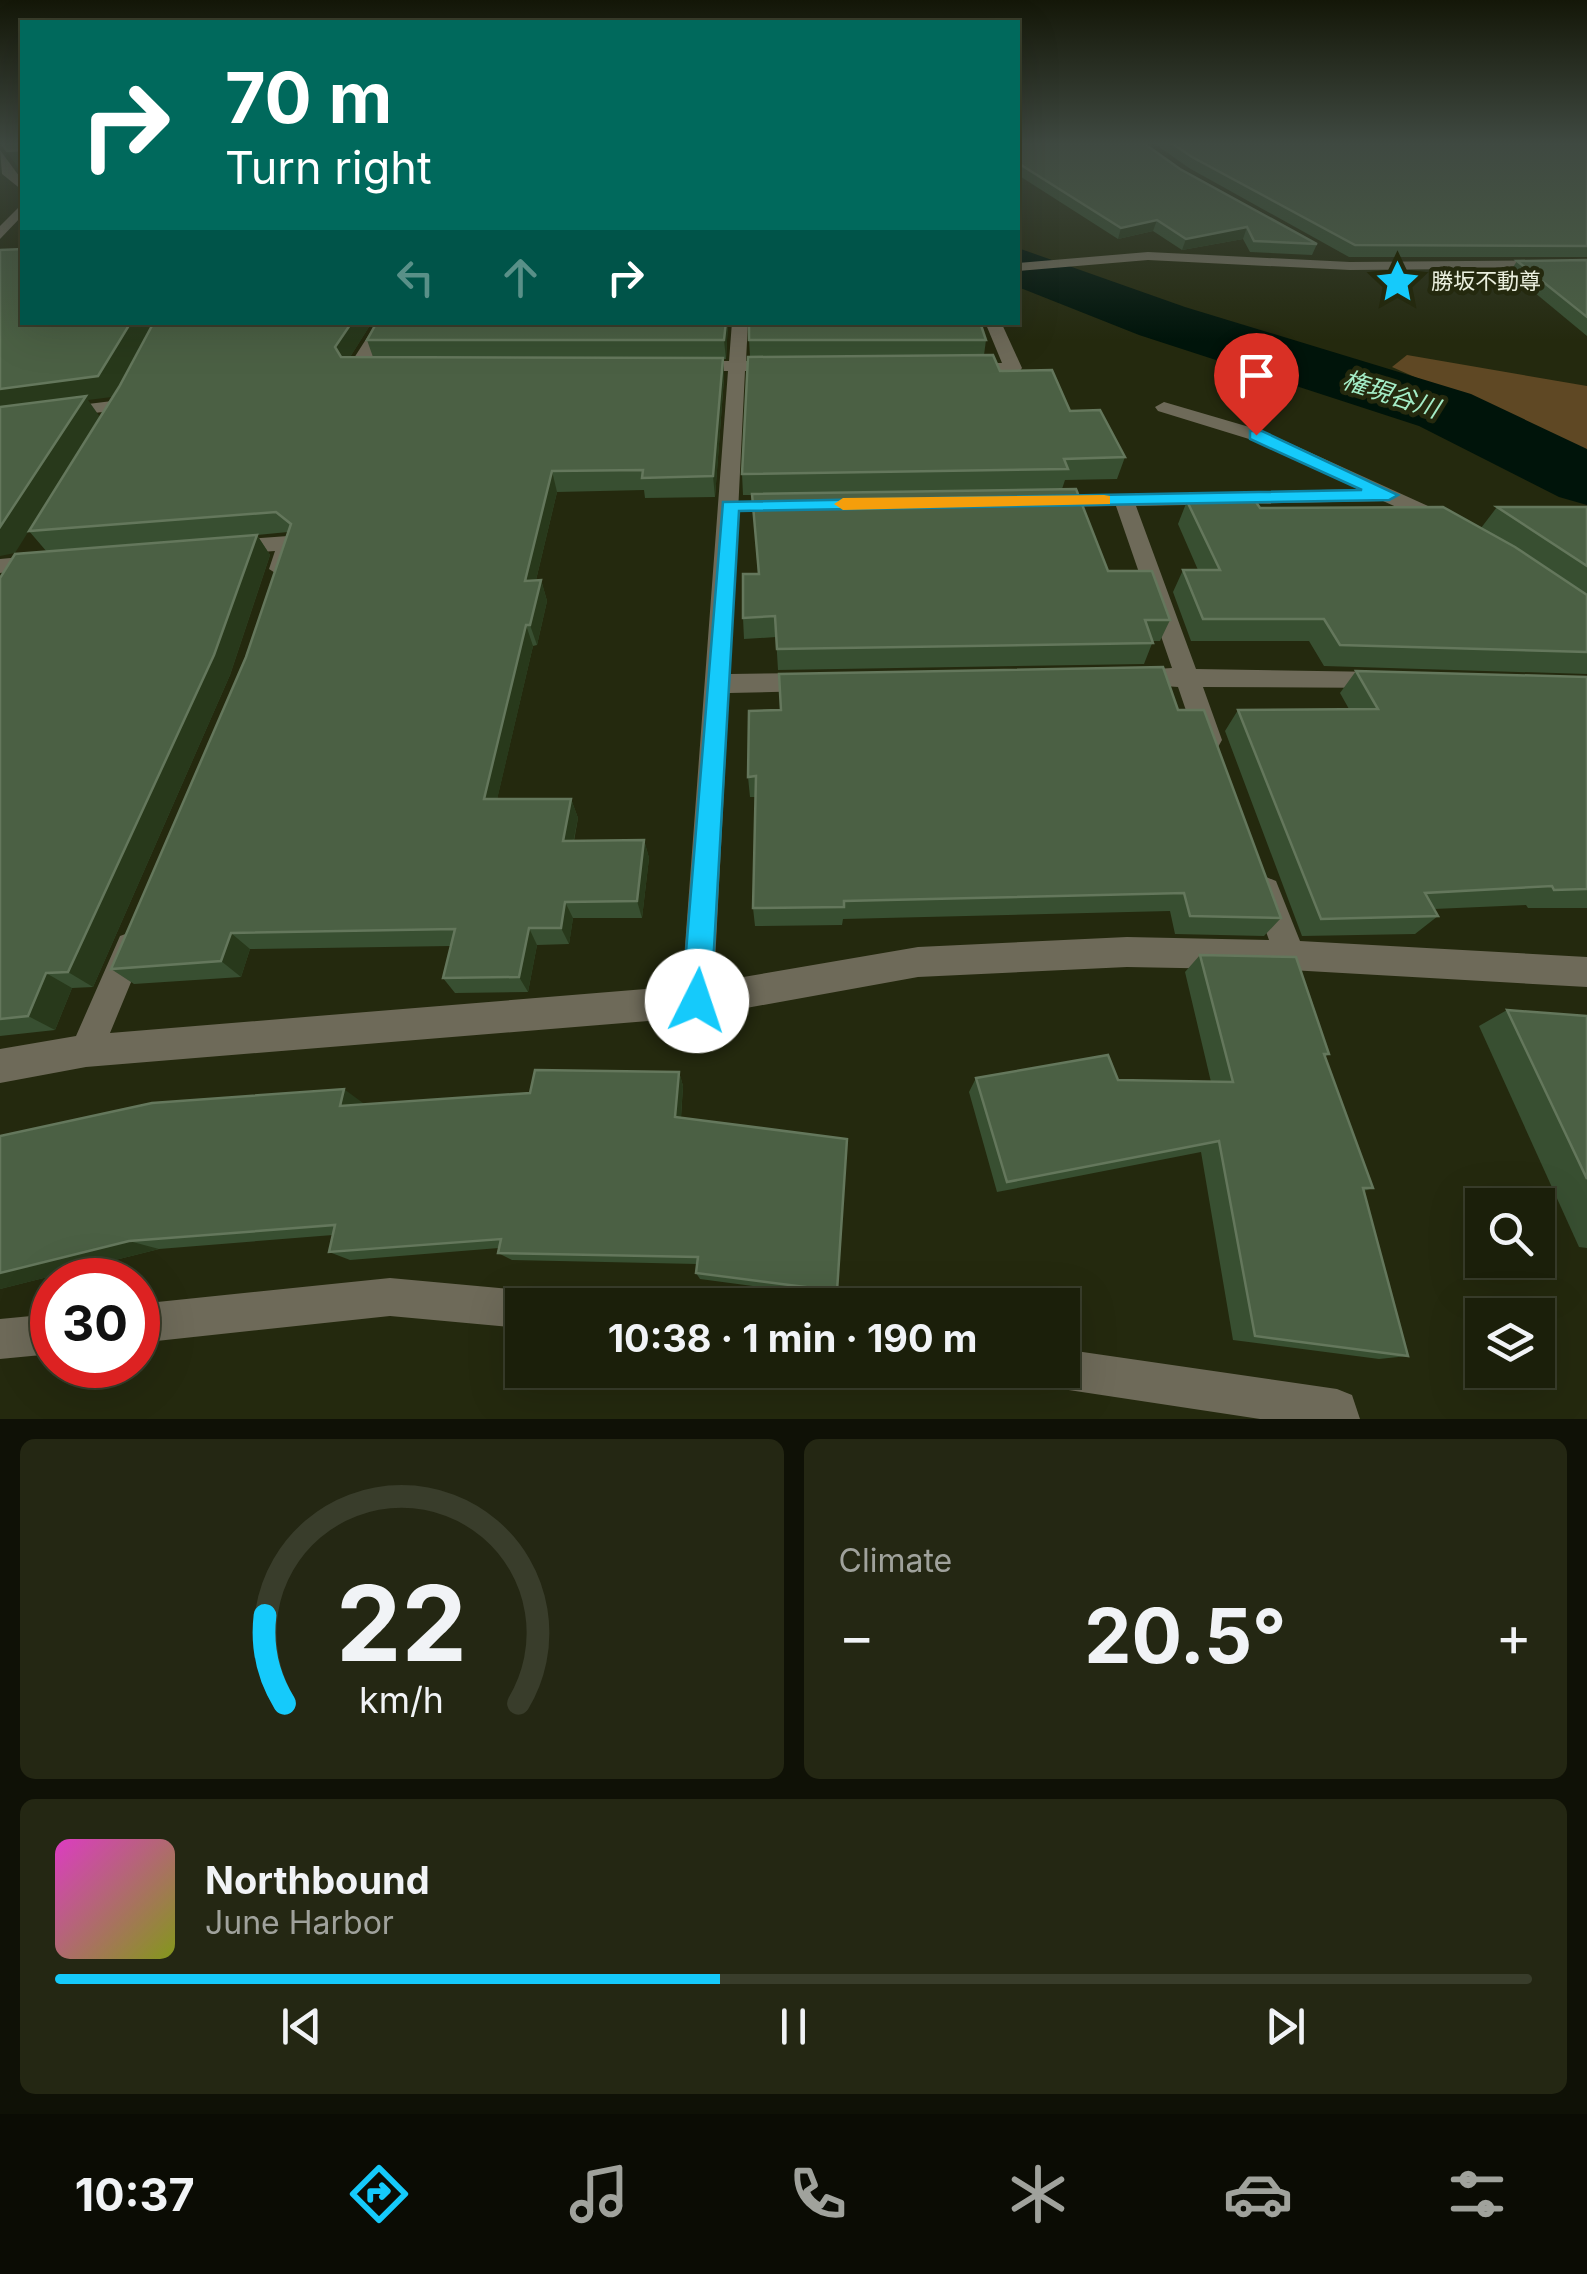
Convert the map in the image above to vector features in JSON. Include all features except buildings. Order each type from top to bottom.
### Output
[{"type":"street","points":[[0,234],[20,210]]},
{"type":"street","points":[[1321,248],[1350,266]]},
{"type":"street","points":[[1020,267],[1148,256],[1350,266],[1587,264]]},
{"type":"street","points":[[383,325],[356,369],[394,369]]},
{"type":"street","points":[[697,1001],[717,684],[740,506],[740,325]]},
{"type":"street","points":[[954,368],[1013,368],[994,325]]},
{"type":"street","points":[[662,367],[798,366]]},
{"type":"street","points":[[0,420],[124,396],[102,434]]},
{"type":"street","points":[[1164,406],[1256,435],[1458,530]]},
{"type":"street","points":[[1025,502],[1389,495]]},
{"type":"street","points":[[1124,500],[1220,769]]},
{"type":"street","points":[[213,548],[288,542],[272,593]]},
{"type":"street","points":[[17,567],[62,560]]},
{"type":"street","points":[[1107,677],[1415,682]]},
{"type":"street","points":[[717,684],[834,682]]},
{"type":"street","points":[[1255,862],[1290,955]]},
{"type":"street","points":[[86,1052],[139,926]]},
{"type":"street","points":[[0,1066],[86,1052],[697,1001],[918,962],[1127,952],[1290,955],[1587,972]]},
{"type":"street","points":[[160,1322],[390,1298],[505,1308]]},
{"type":"street","points":[[0,1339],[30,1336]]},
{"type":"street","points":[[1080,1372],[1337,1410],[1339,1419]]},
{"type":"shaded area","points":[[1407,355],[1587,386],[1587,453],[1392,367]]},
{"type":"waterway","name":"権現谷川","points":[[1020,267],[1162,321],[1445,410],[1587,480]]},
{"type":"slow traffic","points":[[843,504],[1104,500]]},
{"type":"place","name":"勝坂不動尊","points":[[1398,281]]},
{"type":"route","points":[[697,1001],[730,506],[1389,495],[1256,435]]}]
